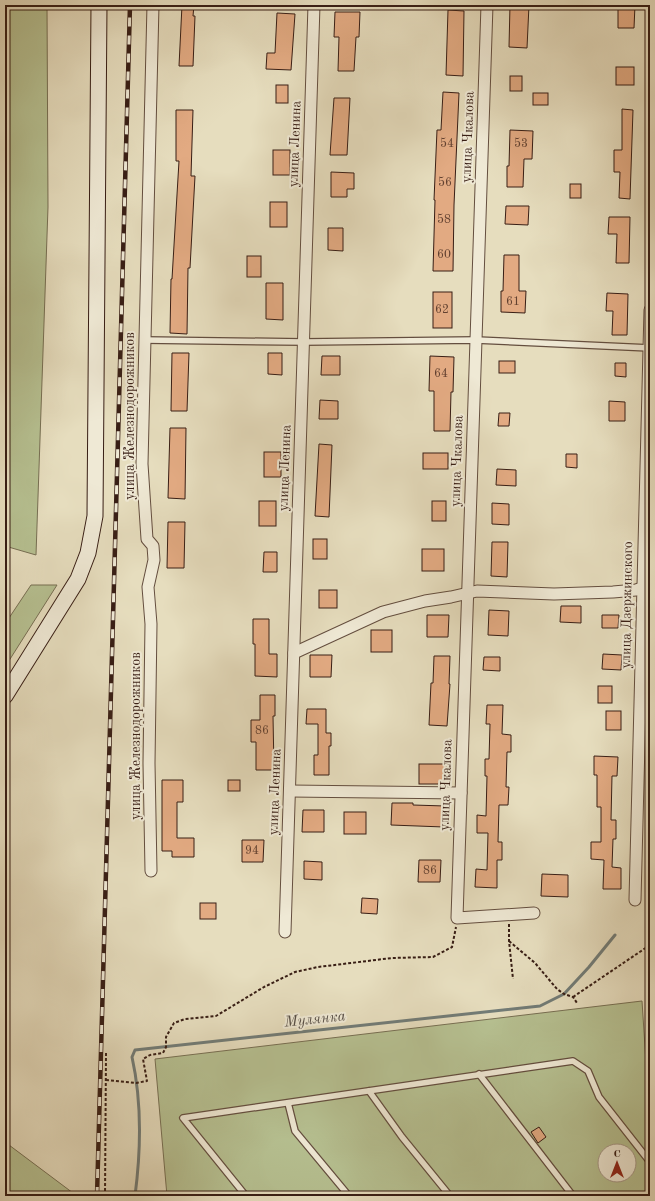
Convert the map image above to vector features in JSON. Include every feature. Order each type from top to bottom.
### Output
[{"type":"main road","points":[[5,696],[78,580],[88,553],[95,516],[99,5]]},
{"type":"street","name":"улица Железнодорожников","points":[[151,871],[149,763],[152,624],[148,587],[154,560],[152,546],[147,539],[142,464],[153,5]]},
{"type":"street","name":"улица Ленина","points":[[286,932],[314,5]]},
{"type":"street","name":"улица Чкалова","points":[[456,918],[487,5]]},
{"type":"street","name":"улица Дзержинского","points":[[635,900],[650,310]]},
{"type":"street","points":[[294,653],[384,612],[425,601],[477,591],[554,594],[628,591],[642,588]]},
{"type":"street","points":[[290,791],[461,793]]},
{"type":"street","points":[[456,918],[534,913]]},
{"type":"lane","points":[[144,340],[304,342],[476,340],[650,348]]},
{"type":"lane","points":[[246,1196],[183,1118],[573,1061],[588,1071],[599,1097],[650,1162]]},
{"type":"lane","points":[[479,1074],[573,1196]]},
{"type":"lane","points":[[369,1091],[402,1137],[450,1196]]},
{"type":"lane","points":[[288,1103],[295,1131],[349,1196]]},
{"type":"path","points":[[509,915],[509,941],[513,979]]},
{"type":"path","points":[[106,1080],[136,1083],[147,1081],[143,1059],[150,1055],[163,1053],[166,1046],[166,1037],[174,1023],[185,1019],[216,1016],[264,987],[295,972],[318,967],[392,958],[433,957],[452,947],[456,918]]},
{"type":"path","points":[[509,941],[535,963],[557,989],[564,994],[573,997],[577,1002]]},
{"type":"path","points":[[573,997],[650,945]]},
{"type":"path","points":[[105,1196],[106,1053]]},
{"type":"green space","points":[[5,5],[47,5],[48,207],[36,555],[5,546]]},
{"type":"green space","points":[[31,585],[57,585],[5,667],[5,624]]},
{"type":"green space","points":[[650,740],[650,898],[646,899]]},
{"type":"green space","points":[[642,1001],[646,1062],[650,1067],[650,1196],[167,1196],[155,1059]]},
{"type":"green space","points":[[5,1142],[77,1196],[5,1196]]},
{"type":"building","points":[[182,5],[194,5],[193,66],[179,66]]},
{"type":"building","points":[[510,5],[529,5],[527,48],[509,47]]},
{"type":"building","points":[[618,5],[635,5],[634,28],[618,28]]},
{"type":"building","points":[[448,10],[464,11],[463,76],[446,75]]},
{"type":"building","points":[[335,12],[360,12],[359,37],[356,37],[354,71],[338,71],[339,37],[334,37]]},
{"type":"building","points":[[277,13],[295,14],[291,70],[266,69],[267,53],[275,53]]},
{"type":"building","points":[[616,67],[634,67],[634,85],[616,85]]},
{"type":"building","points":[[510,76],[522,76],[522,91],[510,91]]},
{"type":"building","points":[[276,85],[288,85],[288,103],[276,103]]},
{"type":"building","points":[[443,92],[459,93],[454,205],[453,271],[433,271],[437,130],[441,130]]},
{"type":"building","points":[[533,93],[548,93],[548,105],[533,105]]},
{"type":"building","points":[[334,98],[350,98],[347,155],[330,155]]},
{"type":"building","points":[[622,109],[633,110],[630,199],[619,198],[620,172],[614,172],[614,150],[622,150]]},
{"type":"building","points":[[176,110],[193,110],[191,176],[195,176],[190,268],[188,268],[187,334],[170,333],[171,279],[179,161],[176,161]]},
{"type":"building","points":[[510,130],[533,131],[532,159],[524,159],[523,187],[507,187]]},
{"type":"building","points":[[273,150],[290,150],[290,175],[273,175]]},
{"type":"building","points":[[331,172],[354,173],[354,189],[347,189],[347,197],[331,197]]},
{"type":"building","points":[[570,184],[581,184],[581,198],[570,198]]},
{"type":"building","points":[[270,202],[287,202],[287,227],[270,227]]},
{"type":"building","points":[[506,206],[529,206],[528,225],[505,224]]},
{"type":"building","points":[[609,217],[630,217],[629,263],[616,263],[617,234],[608,234]]},
{"type":"building","points":[[328,228],[343,228],[343,251],[328,250]]},
{"type":"building","points":[[504,255],[519,255],[519,291],[526,291],[525,313],[501,312]]},
{"type":"building","points":[[247,256],[261,256],[261,277],[247,277]]},
{"type":"building","points":[[266,283],[283,283],[283,320],[266,319]]},
{"type":"building","points":[[433,292],[452,292],[452,328],[433,328]]},
{"type":"building","points":[[607,293],[628,294],[627,335],[612,335],[613,311],[606,311]]},
{"type":"building","points":[[172,353],[189,353],[187,411],[171,411]]},
{"type":"building","points":[[268,353],[282,353],[282,375],[268,374]]},
{"type":"building","points":[[322,356],[340,356],[340,375],[321,375]]},
{"type":"building","points":[[430,356],[454,357],[450,431],[434,431],[434,391],[429,391]]},
{"type":"building","points":[[499,361],[515,361],[515,373],[499,373]]},
{"type":"building","points":[[615,363],[626,363],[626,377],[615,376]]},
{"type":"building","points":[[320,400],[338,401],[338,419],[319,419]]},
{"type":"building","points":[[609,401],[625,402],[625,421],[609,421]]},
{"type":"building","points":[[499,413],[510,413],[509,426],[498,426]]},
{"type":"building","points":[[170,428],[186,428],[185,499],[168,498]]},
{"type":"building","points":[[319,444],[332,445],[329,517],[315,516]]},
{"type":"building","points":[[264,452],[281,452],[281,477],[264,477]]},
{"type":"building","points":[[423,453],[448,453],[448,469],[423,469]]},
{"type":"building","points":[[566,454],[577,454],[577,468],[566,467]]},
{"type":"building","points":[[497,469],[516,470],[516,486],[496,485]]},
{"type":"building","points":[[259,501],[276,501],[276,526],[259,526]]},
{"type":"building","points":[[432,501],[446,501],[446,521],[432,521]]},
{"type":"building","points":[[492,503],[509,504],[509,525],[492,524]]},
{"type":"building","points":[[168,522],[185,522],[184,568],[167,568]]},
{"type":"building","points":[[313,539],[327,539],[327,559],[313,559]]},
{"type":"building","points":[[492,542],[508,542],[507,577],[491,576]]},
{"type":"building","points":[[422,549],[444,549],[444,571],[422,571]]},
{"type":"building","points":[[264,552],[277,552],[277,572],[263,572]]},
{"type":"building","points":[[319,590],[337,590],[337,608],[319,608]]},
{"type":"building","points":[[561,606],[581,606],[581,623],[560,622]]},
{"type":"building","points":[[489,610],[509,611],[508,636],[488,635]]},
{"type":"building","points":[[427,615],[449,615],[448,637],[427,637]]},
{"type":"building","points":[[602,615],[619,615],[618,628],[602,628]]},
{"type":"building","points":[[253,619],[269,619],[269,654],[277,654],[277,677],[255,676]]},
{"type":"building","points":[[371,630],[392,630],[392,652],[371,652]]},
{"type":"building","points":[[603,654],[622,655],[621,670],[602,669]]},
{"type":"building","points":[[310,655],[332,655],[331,677],[310,677]]},
{"type":"building","points":[[434,656],[450,656],[447,726],[429,725]]},
{"type":"building","points":[[484,657],[500,657],[500,671],[483,670]]},
{"type":"building","points":[[598,686],[612,686],[612,703],[598,703]]},
{"type":"building","points":[[260,695],[275,695],[275,716],[273,716],[274,770],[256,770],[256,742],[251,742],[251,720],[260,720]]},
{"type":"building","points":[[487,705],[503,705],[502,734],[511,735],[511,752],[507,752],[506,787],[509,787],[508,805],[499,805],[498,842],[502,842],[502,860],[497,860],[497,888],[475,887],[476,869],[487,870],[488,833],[477,833],[477,815],[486,816],[487,776],[485,776],[485,759],[489,759],[490,724],[486,724]]},
{"type":"building","points":[[307,709],[326,709],[326,733],[331,733],[331,746],[329,746],[329,775],[314,775],[314,755],[318,755],[318,724],[306,724]]},
{"type":"building","points":[[606,711],[621,711],[621,730],[606,730]]},
{"type":"building","points":[[594,756],[618,757],[617,776],[612,776],[611,820],[616,820],[616,839],[613,839],[612,867],[621,868],[621,889],[603,889],[604,860],[591,859],[591,842],[601,842],[601,807],[597,807],[597,775],[594,775]]},
{"type":"building","points":[[419,764],[446,764],[446,784],[419,784]]},
{"type":"building","points":[[162,780],[183,780],[183,802],[177,802],[177,838],[194,838],[194,857],[172,857],[172,851],[162,851]]},
{"type":"building","points":[[228,780],[240,780],[240,791],[228,791]]},
{"type":"building","points":[[392,803],[445,806],[444,827],[391,825]]},
{"type":"building","points":[[303,810],[324,810],[324,832],[302,832]]},
{"type":"building","points":[[344,812],[366,812],[366,834],[344,834]]},
{"type":"building","points":[[242,840],[264,840],[263,862],[242,862]]},
{"type":"building","points":[[419,860],[441,860],[440,882],[418,882]]},
{"type":"building","points":[[304,861],[322,862],[322,880],[304,879]]},
{"type":"building","points":[[542,874],[568,875],[568,897],[541,896]]},
{"type":"building","points":[[362,898],[378,899],[377,914],[361,913]]},
{"type":"building","points":[[200,903],[216,903],[216,919],[200,919]]},
{"type":"building","points":[[539,1127],[546,1137],[538,1143],[531,1132]]},
{"type":"waterway","name":"Мулянка","points":[[135,1196],[140,1126],[138,1091],[132,1057],[135,1050],[540,1006],[564,994],[589,967],[615,935]]},
{"type":"railway","points":[[97,1196],[130,5]]}]
